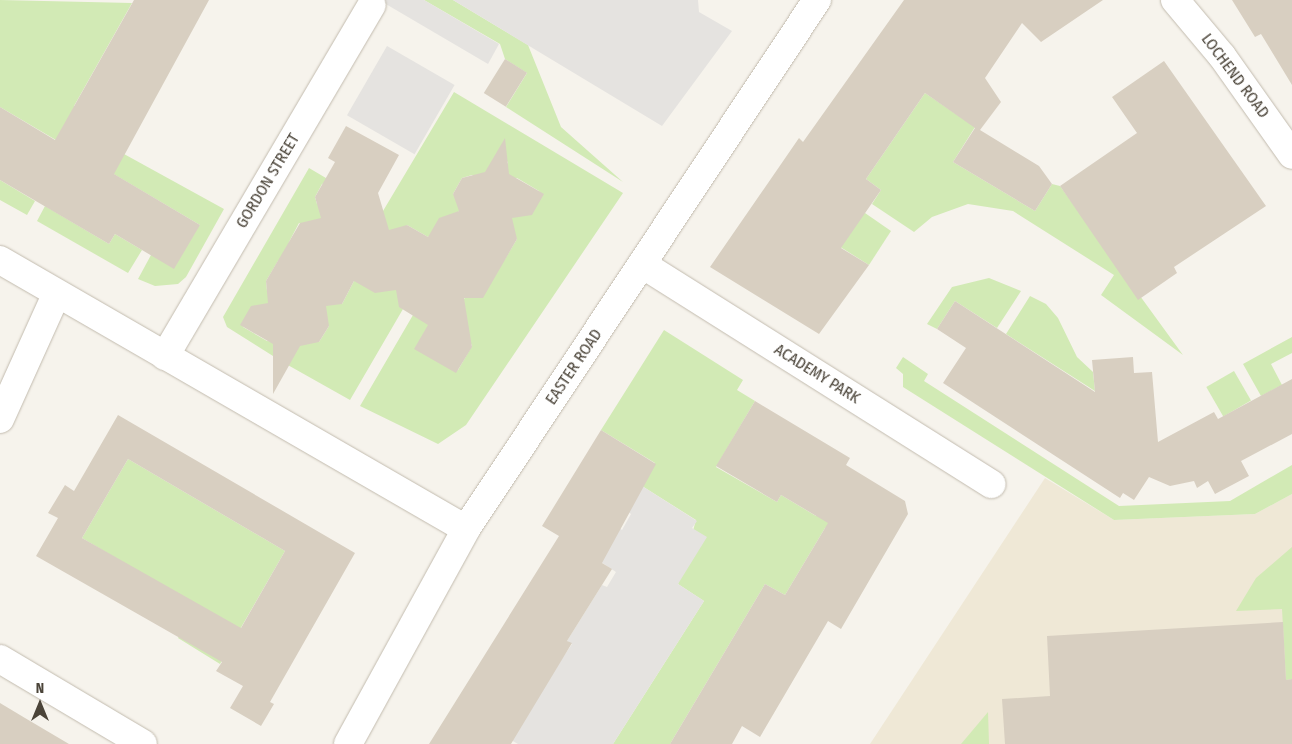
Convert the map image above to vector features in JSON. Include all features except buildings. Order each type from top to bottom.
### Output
[{"type":"street","name":"EASTER ROAD","points":[[348,744],[466,529],[817,0]]},
{"type":"street","name":"LOCHEND ROAD","points":[[1175,0],[1288,141]]},
{"type":"street","name":"GORDON STREET","points":[[165,356],[372,5]]},
{"type":"street","points":[[0,260],[56,295],[466,529]]},
{"type":"street","name":"ACADEMY PARK","points":[[642,264],[992,484]]},
{"type":"street","points":[[0,419],[56,295]]},
{"type":"street","points":[[0,659],[143,744]]},
{"type":"shaded area","points":[[379,0],[424,0],[499,44],[488,64]]},
{"type":"shaded area","points":[[453,0],[698,0],[699,12],[732,31],[662,126]]},
{"type":"shaded area","points":[[387,46],[455,85],[415,154],[347,115]]},
{"type":"shaded area","points":[[1045,478],[1114,520],[1255,514],[1292,494],[1292,744],[870,744]]},
{"type":"shaded area","points":[[642,486],[697,521],[692,528],[707,537],[678,584],[704,601],[613,744],[518,744],[506,737],[572,644],[567,641],[602,585],[607,587],[616,572],[598,560],[618,527],[622,530],[631,514],[627,511]]},
{"type":"green space","points":[[0,0],[132,3],[74,106],[132,138],[124,154],[224,209],[186,277],[178,284],[155,286],[138,279],[151,255],[200,225],[0,107]]},
{"type":"green space","points":[[424,0],[453,0],[528,45],[561,127],[623,182],[506,107],[527,73],[505,59],[500,44]]},
{"type":"green space","points":[[454,92],[623,193],[466,425],[438,444],[360,406],[413,315],[422,313],[453,371],[458,370],[472,346],[458,310],[468,292],[505,259],[517,239],[508,225],[517,210],[541,198],[539,191],[517,178],[502,178],[508,162],[498,156],[481,181],[472,175],[462,178],[453,194],[465,206],[428,237],[407,225],[395,235],[381,227],[383,211]]},
{"type":"green space","points":[[925,93],[975,127],[953,162],[1035,211],[1052,184],[1060,186],[1183,355],[1101,295],[1114,275],[1013,211],[968,204],[932,217],[914,232],[872,204],[881,190],[866,179]]},
{"type":"green space","points":[[309,168],[331,181],[322,184],[315,197],[317,204],[328,210],[318,228],[299,223],[289,242],[287,259],[278,261],[266,281],[267,291],[275,295],[267,310],[242,322],[243,327],[267,341],[279,342],[273,356],[227,327],[223,317]]},
{"type":"green space","points":[[0,180],[35,201],[27,215],[0,200]]},
{"type":"green space","points":[[45,206],[109,244],[115,234],[142,250],[128,273],[37,221]]},
{"type":"green space","points":[[865,213],[891,231],[869,265],[826,238]]},
{"type":"green space","points":[[989,278],[1021,291],[997,328],[955,301],[937,329],[927,324],[952,287]]},
{"type":"green space","points":[[354,281],[386,282],[405,292],[403,309],[350,400],[286,364],[304,339],[319,342],[329,326],[319,315],[327,301],[342,304]]},
{"type":"green space","points":[[1030,296],[1046,304],[1058,318],[1077,357],[1093,372],[1095,391],[1006,334]]},
{"type":"green space","points":[[664,330],[743,380],[737,390],[755,401],[716,467],[777,502],[781,495],[816,516],[823,503],[852,520],[825,528],[785,595],[765,584],[670,744],[613,744],[704,601],[678,584],[696,520],[642,486],[655,463],[601,430]]},
{"type":"green space","points":[[1292,337],[1292,353],[1271,364],[1282,385],[1261,396],[1243,364]]},
{"type":"green space","points":[[903,357],[928,374],[924,381],[1119,506],[1230,501],[1292,465],[1292,494],[1255,514],[1114,520],[903,387],[903,374],[896,368]]},
{"type":"green space","points":[[1234,371],[1251,400],[1223,416],[1206,387]]},
{"type":"green space","points":[[128,459],[285,551],[220,664],[178,638],[197,606],[82,538]]},
{"type":"green space","points":[[1292,547],[1292,679],[1286,680],[1282,609],[1236,611],[1256,578]]},
{"type":"green space","points":[[988,712],[989,744],[961,744]]}]
